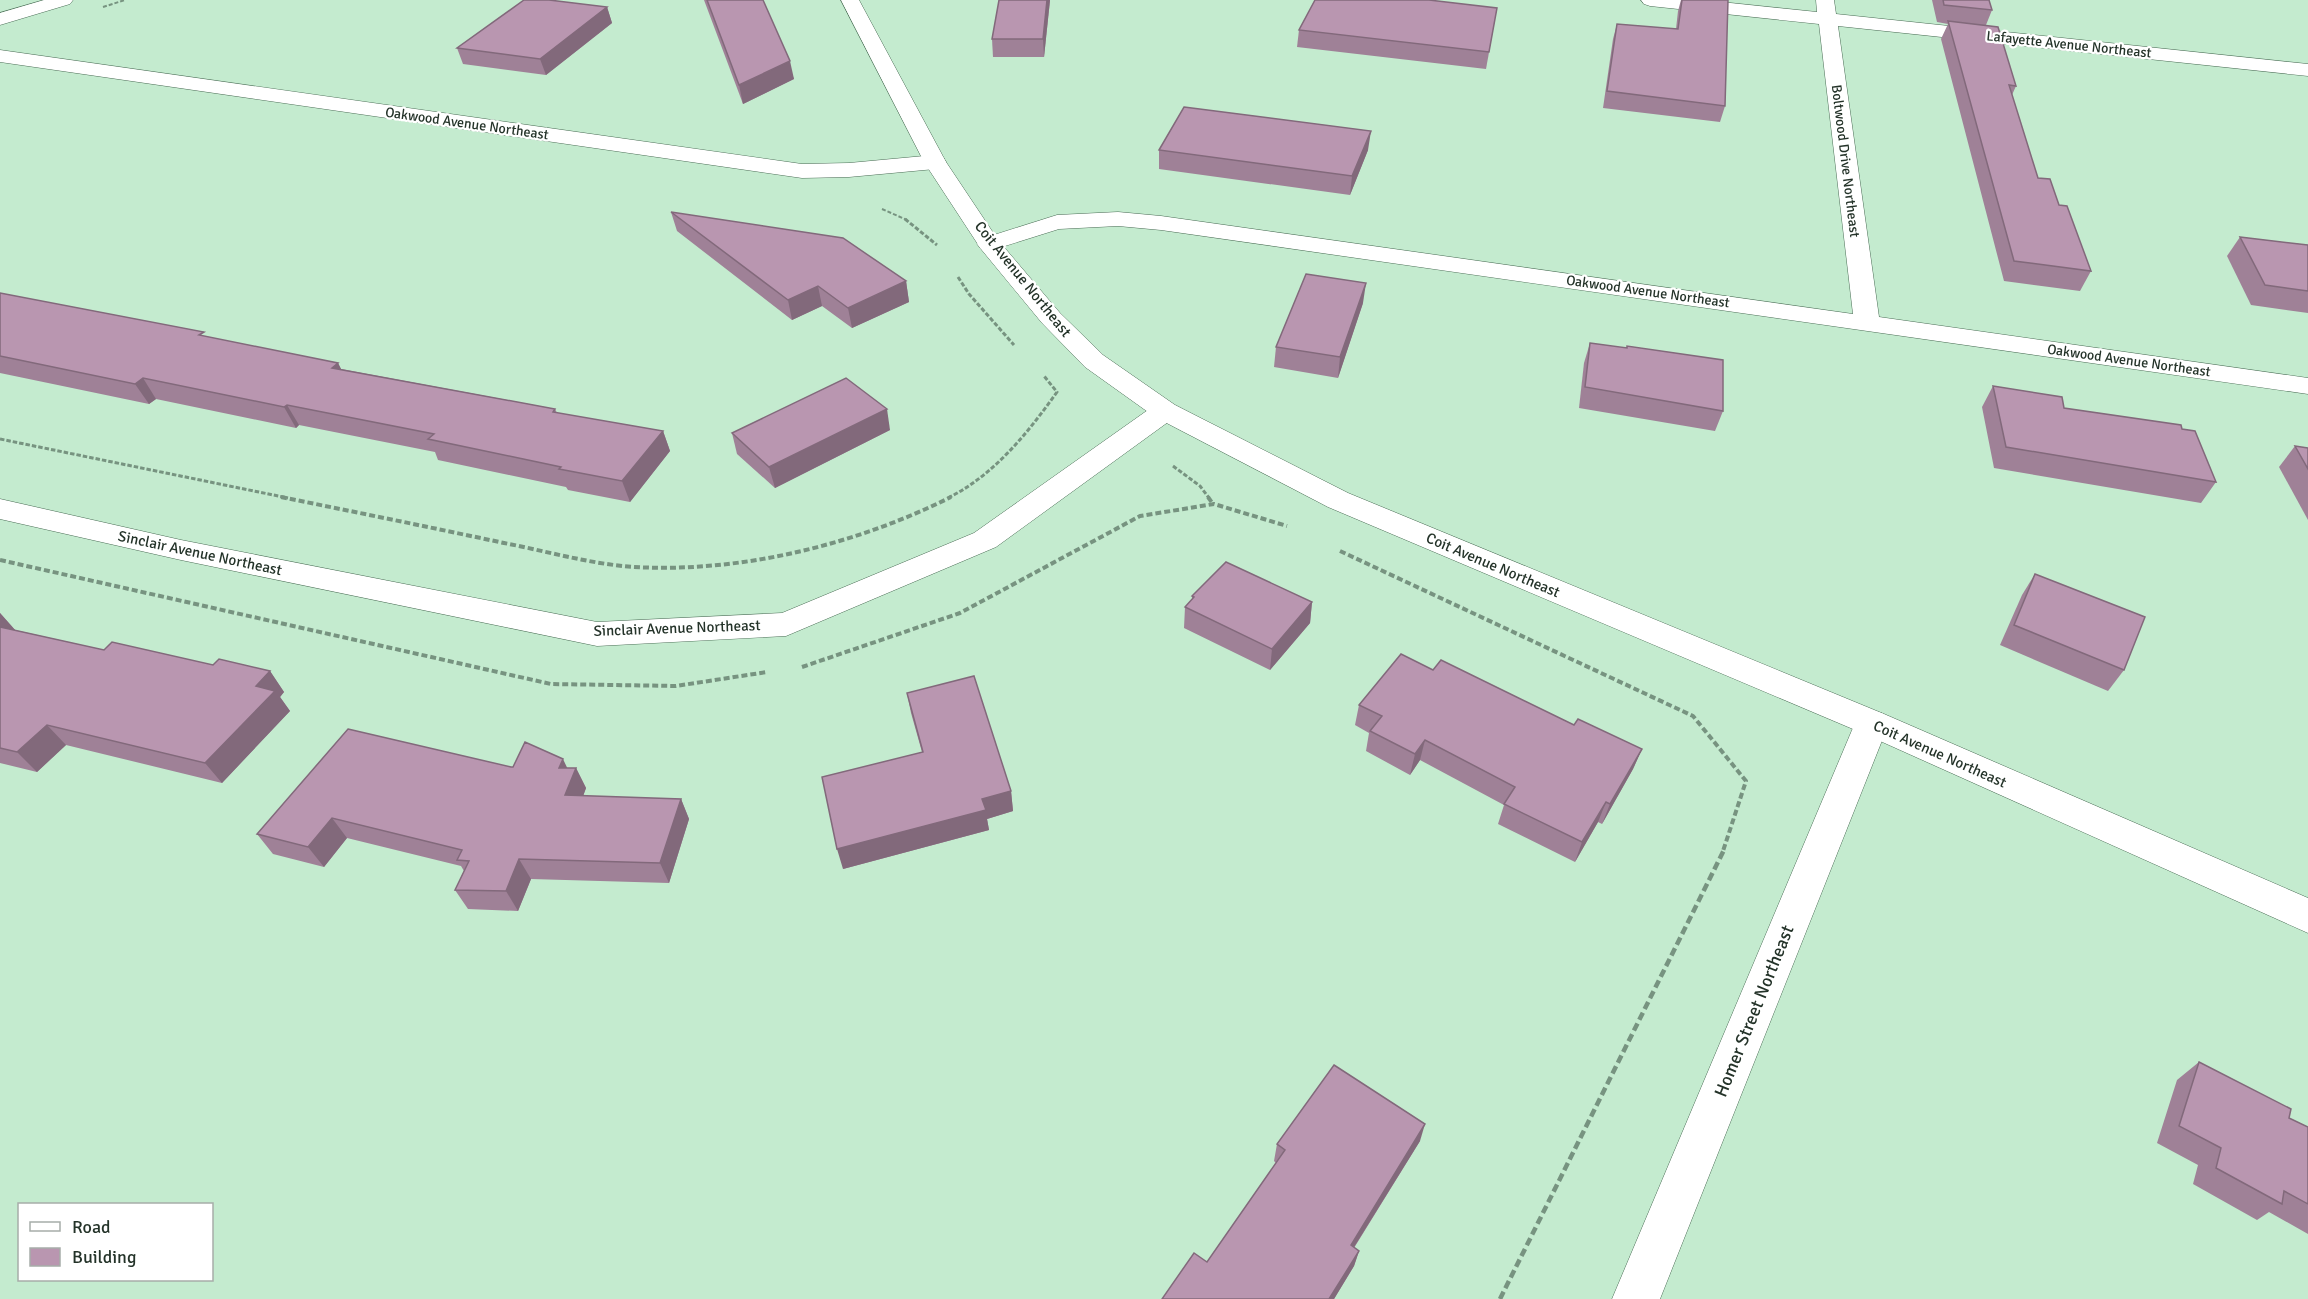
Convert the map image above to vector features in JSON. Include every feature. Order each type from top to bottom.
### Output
[{"type":"street","points":[[0,19],[64,0]]},
{"type":"street","name":"Coit Avenue Northeast","points":[[850,0],[935,162],[989,244],[1051,318],[1094,362],[1165,411],[1338,500],[1872,723],[2308,916]]},
{"type":"street","name":"Lafayette Avenue Northeast","points":[[1650,0],[1827,9],[2308,70]]},
{"type":"street","name":"Boltwood Drive Northeast","points":[[1827,9],[1867,322]]},
{"type":"street","name":"Oakwood Avenue Northeast","points":[[0,56],[802,171],[849,170],[935,162]]},
{"type":"street","name":"Oakwood Avenue Northeast","points":[[989,244],[1057,222],[1128,220],[1867,322],[2308,386]]},
{"type":"street","name":"Sinclair Avenue Northeast","points":[[0,509],[181,550],[597,634],[786,624],[985,540],[1165,411]]},
{"type":"street","name":"Homer Street Northeast","points":[[1636,1299],[1872,723]]},
{"type":"path","points":[[872,207],[894,212],[925,233],[939,247]]},
{"type":"path","points":[[957,275],[969,294],[1019,350]]},
{"type":"path","points":[[0,440],[588,560],[641,567],[697,566],[760,560],[852,537],[963,490],[1001,458],[1033,426],[1057,392],[1044,375]]},
{"type":"path","points":[[796,668],[807,667],[960,613],[1140,516],[1214,504],[1293,528]]},
{"type":"path","points":[[1336,549],[1693,716],[1746,781],[1721,859],[1500,1299]]},
{"type":"path","points":[[0,560],[551,684],[676,686],[774,671]]},
{"type":"building","points":[[524,0],[549,0],[607,7],[540,59],[457,48]]},
{"type":"building","points":[[707,0],[763,0],[790,61],[739,85]]},
{"type":"building","points":[[999,0],[1047,0],[1043,39],[992,39]]},
{"type":"building","points":[[1315,0],[1429,0],[1497,8],[1489,52],[1299,30]]},
{"type":"building","points":[[1682,0],[1728,0],[1725,106],[1607,91],[1617,24],[1678,29]]},
{"type":"building","points":[[1943,0],[1989,0],[1992,10],[1944,5]]},
{"type":"building","points":[[1948,21],[1998,27],[2016,86],[2009,85],[2038,178],[2050,179],[2059,205],[2067,206],[2091,271],[2014,261]]},
{"type":"building","points":[[1184,107],[1371,131],[1352,176],[1159,150]]},
{"type":"building","points":[[671,212],[843,238],[906,281],[848,308],[818,286],[788,300]]},
{"type":"building","points":[[2240,237],[2308,245],[2308,291],[2265,285]]},
{"type":"building","points":[[1306,274],[1366,283],[1340,357],[1276,347]]},
{"type":"building","points":[[0,293],[204,332],[199,335],[338,363],[332,368],[555,409],[553,412],[663,431],[622,481],[428,439],[434,434],[287,405],[284,407],[143,378],[135,384],[0,356]]},
{"type":"building","points":[[1590,343],[1723,360],[1723,411],[1585,387]]},
{"type":"building","points":[[846,378],[887,409],[769,467],[732,433]]},
{"type":"building","points":[[1993,386],[2062,397],[2064,408],[2181,425],[2182,429],[2195,431],[2216,482],[2006,447]]},
{"type":"building","points":[[2295,446],[2308,448],[2308,469]]},
{"type":"building","points":[[1226,562],[1312,602],[1272,649],[1185,607],[1194,597],[1192,596]]},
{"type":"building","points":[[2035,574],[2145,617],[2124,670],[2014,625]]},
{"type":"building","points":[[0,627],[104,650],[112,642],[213,665],[219,659],[270,671],[256,686],[275,691],[205,763],[47,725],[17,752],[0,748]]},
{"type":"building","points":[[1401,654],[1433,670],[1441,660],[1574,725],[1578,719],[1642,749],[1610,804],[1606,802],[1582,842],[1504,804],[1515,787],[1425,740],[1415,754],[1370,731],[1382,716],[1359,705]]},
{"type":"building","points":[[974,676],[1011,791],[982,799],[986,810],[837,849],[822,777],[923,752],[907,693]]},
{"type":"building","points":[[348,729],[511,767],[525,742],[563,759],[559,768],[576,768],[565,795],[681,799],[660,863],[519,859],[506,891],[455,890],[469,861],[457,860],[462,850],[332,818],[308,847],[257,834]]},
{"type":"building","points":[[2199,1062],[2291,1109],[2289,1118],[2308,1127],[2308,1204],[2284,1191],[2282,1204],[2216,1168],[2221,1148],[2179,1126]]},
{"type":"building","points":[[1334,1065],[1425,1124],[1351,1245],[1359,1251],[1329,1299],[1162,1299],[1194,1253],[1207,1262],[1285,1150],[1277,1144]]}]
